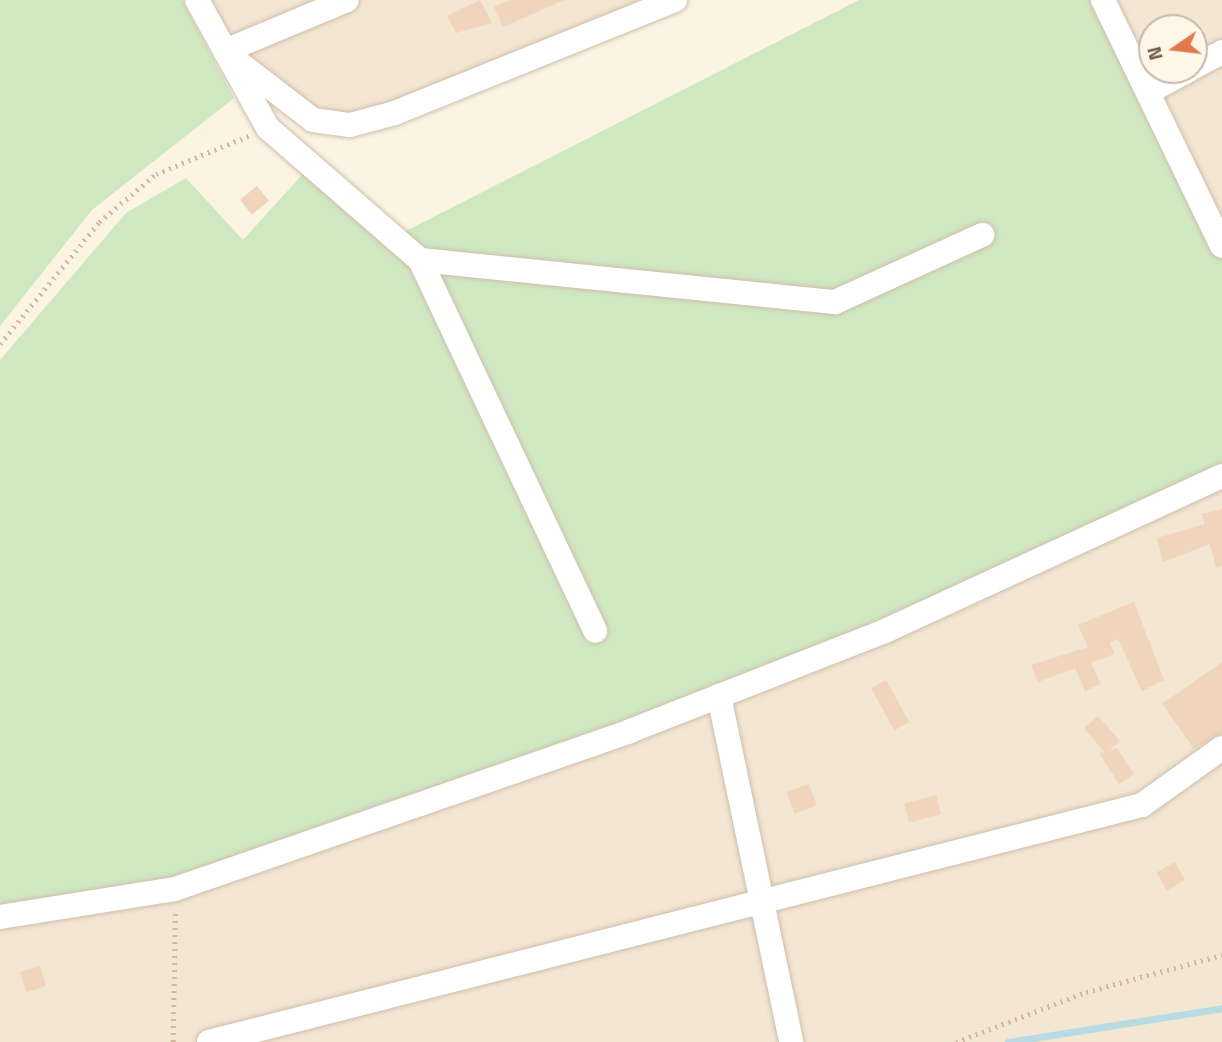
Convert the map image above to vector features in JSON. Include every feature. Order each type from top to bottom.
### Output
[{"type":"street","points":[[197,0],[268,128],[420,260],[595,631]]},
{"type":"street","points":[[225,51],[347,0]]},
{"type":"street","points":[[225,51],[287,104],[313,120],[349,125],[395,113],[675,0]]},
{"type":"street","points":[[1103,0],[1150,91],[1222,246]]},
{"type":"street","points":[[1150,91],[1163,84]]},
{"type":"street","points":[[420,260],[835,302],[982,235]]},
{"type":"street","points":[[0,917],[175,889],[719,696],[885,631],[1222,476]]},
{"type":"street","points":[[719,696],[791,1042]]},
{"type":"street","points":[[209,1042],[761,900],[1142,806],[1222,748]]},
{"type":"path","points":[[0,344],[99,222],[156,174],[268,128]]},
{"type":"path","points":[[173,1042],[175,889]]},
{"type":"path","points":[[956,1042],[1086,992],[1222,955]]},
{"type":"shaded area","points":[[197,0],[675,0],[350,125],[287,104]]},
{"type":"shaded area","points":[[1103,0],[1222,0],[1222,246],[1144,84],[1208,84],[1208,14],[1138,14],[1138,72]]},
{"type":"shaded area","points":[[1222,476],[1222,1042],[0,1042],[0,915]]},
{"type":"green space","points":[[0,0],[182,0],[234,98],[92,210],[0,326]]},
{"type":"green space","points":[[859,0],[1102,0],[1138,74],[1138,84],[1143,84],[1222,246],[1222,476],[885,631],[175,889],[0,917],[0,360],[126,213],[186,178],[243,240],[309,167],[398,235]]},
{"type":"building","points":[[480,0],[492,23],[456,33],[447,16]]},
{"type":"building","points":[[510,0],[564,0],[503,27],[494,7]]},
{"type":"building","points":[[257,186],[269,201],[252,215],[240,200]]},
{"type":"building","points":[[1222,509],[1222,566],[1216,567],[1210,544],[1163,562],[1157,538],[1205,524],[1202,514]]},
{"type":"building","points":[[1134,602],[1164,680],[1142,691],[1118,639],[1110,642],[1114,654],[1091,663],[1101,684],[1085,691],[1075,668],[1038,682],[1031,665],[1088,647],[1078,625]]},
{"type":"building","points":[[1222,662],[1222,733],[1194,749],[1162,704]]},
{"type":"building","points":[[886,680],[909,722],[894,730],[871,688]]},
{"type":"building","points":[[1098,716],[1120,741],[1109,750],[1117,748],[1134,774],[1119,784],[1099,753],[1104,752],[1084,728]]},
{"type":"building","points":[[809,784],[817,806],[794,814],[786,792]]},
{"type":"building","points":[[936,795],[941,814],[909,823],[904,804]]},
{"type":"building","points":[[1175,862],[1185,880],[1167,891],[1157,872]]},
{"type":"building","points":[[40,966],[46,986],[26,992],[20,972]]},
{"type":"waterway","points":[[1008,1042],[1222,1008]]}]
